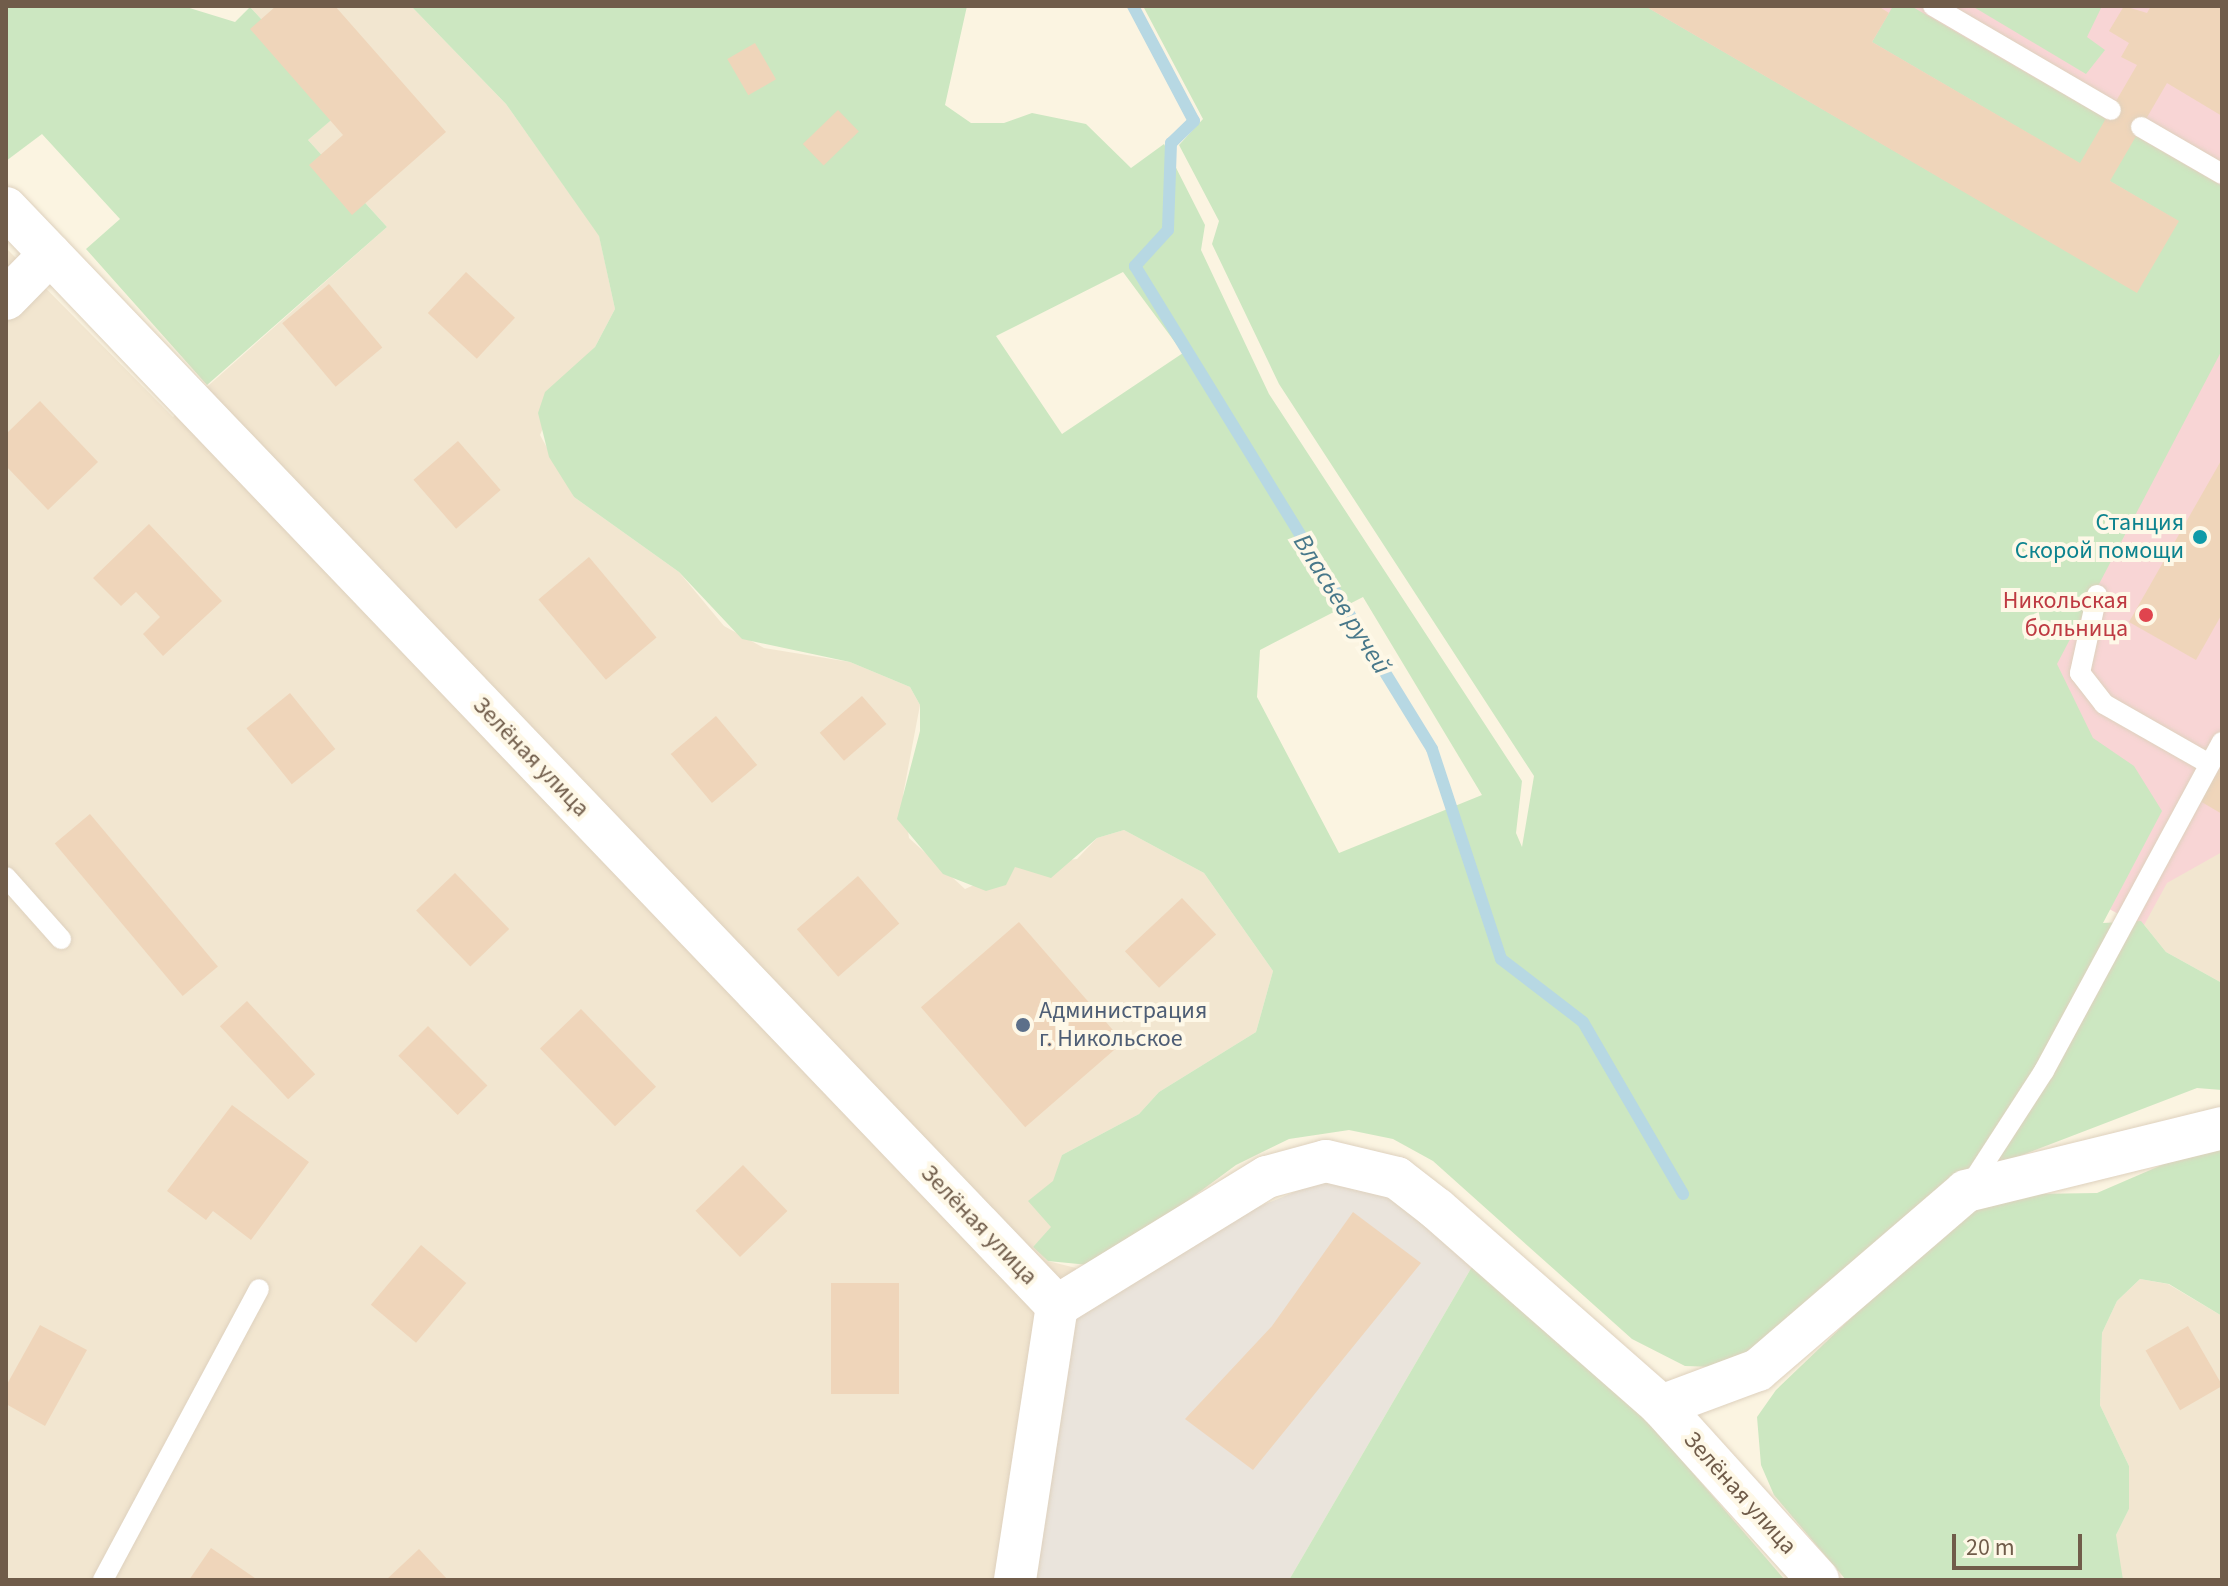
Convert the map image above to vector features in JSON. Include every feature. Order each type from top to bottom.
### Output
[{"type":"street","name":"Зелёная улица","points":[[6,208],[1057,1306],[1267,1177],[1326,1161],[1397,1178],[1661,1406],[1818,1580]]},
{"type":"street","points":[[6,299],[50,254]]},
{"type":"street","points":[[1661,1406],[1758,1370],[1966,1191],[2222,1128]]},
{"type":"street","points":[[1015,1580],[1057,1306]]},
{"type":"lane","points":[[1933,6],[2111,110]]},
{"type":"lane","points":[[2141,127],[2222,174]]},
{"type":"lane","points":[[2097,595],[2080,673],[2104,704],[2209,764]]},
{"type":"lane","points":[[1966,1191],[2044,1071],[2222,742]]},
{"type":"lane","points":[[6,877],[61,939]]},
{"type":"lane","points":[[103,1580],[259,1289]]},
{"type":"shaded area","points":[[411,6],[506,104],[599,235],[615,309],[595,347],[564,379],[540,435],[574,497],[679,572],[724,626],[764,648],[850,662],[910,687],[920,705],[903,795],[909,838],[965,889],[1015,867],[1077,859],[1097,838],[1124,830],[1204,873],[1273,971],[1256,1032],[1159,1092],[1139,1114],[1062,1155],[1052,1228],[1033,1247],[1048,1261],[1076,1268],[1086,1308],[1031,1580],[6,1580],[6,248],[173,417],[387,227],[308,140],[344,108],[250,7]]},
{"type":"shaded area","points":[[1499,6],[2222,6],[2222,852],[2167,883],[2143,927],[1955,827]]},
{"type":"shaded area","points":[[2222,838],[2222,983],[2166,952],[2141,921],[2175,857]]},
{"type":"shaded area","points":[[1333,1176],[1399,1200],[1473,1265],[1289,1580],[1031,1580],[1072,1317],[1220,1223]]},
{"type":"shaded area","points":[[2140,1279],[2168,1284],[2222,1316],[2222,1580],[2123,1580],[2116,1568],[2116,1535],[2129,1509],[2129,1466],[2100,1405],[2102,1333],[2117,1301]]},
{"type":"green space","points":[[6,6],[183,6],[235,22],[250,7],[344,109],[308,140],[387,227],[207,385],[86,249],[120,219],[42,134],[6,161]]},
{"type":"green space","points":[[411,6],[967,6],[945,105],[971,123],[1004,123],[1032,113],[1086,124],[1131,168],[1164,144],[1205,225],[1201,250],[1269,394],[1522,781],[1516,833],[1522,847],[1534,776],[1279,384],[1212,244],[1219,221],[1179,145],[1203,119],[1143,6],[1645,6],[2137,292],[2178,221],[1872,42],[1893,6],[1911,6],[2222,186],[2222,350],[2057,664],[2093,738],[2134,766],[2162,811],[2103,923],[2141,921],[2166,952],[2222,983],[2222,1090],[2197,1088],[1944,1185],[1753,1349],[1715,1367],[1685,1366],[1632,1339],[1433,1161],[1393,1139],[1349,1130],[1289,1139],[1236,1165],[1099,1266],[1048,1261],[1033,1247],[1051,1227],[1028,1201],[1053,1181],[1062,1155],[1139,1114],[1159,1092],[1256,1032],[1273,971],[1204,873],[1124,830],[1097,838],[1051,878],[1015,867],[1006,885],[986,891],[943,874],[897,819],[920,731],[920,705],[910,687],[850,662],[742,639],[679,572],[574,497],[549,457],[538,413],[545,392],[595,347],[615,309],[599,236],[506,104]],"holes":[[[1123,272],[1183,353],[1062,434],[996,336]],[[1363,597],[1482,795],[1339,853],[1257,697],[1260,650]]]},
{"type":"green space","points":[[1972,6],[2102,6],[2087,37],[2105,50],[2086,74]]},
{"type":"green space","points":[[2222,1139],[2222,1316],[2169,1284],[2140,1279],[2117,1301],[2102,1333],[2100,1405],[2129,1466],[2129,1509],[2116,1535],[2123,1580],[1846,1580],[1774,1495],[1761,1465],[1757,1417],[1776,1390],[1969,1205],[2024,1194],[2097,1193]]},
{"type":"green space","points":[[1473,1265],[1635,1406],[1785,1580],[1289,1580]]},
{"type":"building","points":[[276,6],[335,6],[446,132],[352,215],[309,165],[343,135],[250,29]]},
{"type":"building","points":[[1645,6],[1878,6],[1889,13],[1872,42],[2080,163],[2137,65],[2121,57],[2129,43],[2109,31],[2124,6],[2147,13],[2151,6],[2222,6],[2222,116],[2167,83],[2110,181],[2179,221],[2137,293]]},
{"type":"building","points":[[755,43],[776,79],[748,95],[727,59]]},
{"type":"building","points":[[838,110],[859,132],[824,166],[803,144]]},
{"type":"building","points":[[466,272],[515,318],[477,359],[428,313]]},
{"type":"building","points":[[329,284],[382,348],[336,387],[282,323]]},
{"type":"building","points":[[40,401],[98,462],[48,510],[6,466],[6,434]]},
{"type":"building","points":[[458,441],[501,490],[456,529],[413,480]]},
{"type":"building","name":"Станция Скорой помощи","points":[[2222,459],[2222,614],[2196,660],[2129,622]]},
{"type":"building","points":[[149,524],[222,601],[163,656],[143,634],[160,617],[136,592],[121,606],[93,578]]},
{"type":"building","points":[[589,557],[656,637],[606,680],[538,599]]},
{"type":"building","points":[[290,693],[335,749],[292,784],[246,728]]},
{"type":"building","points":[[862,696],[886,724],[844,761],[820,733]]},
{"type":"building","points":[[716,716],[757,765],[712,803],[671,754]]},
{"type":"building","points":[[2222,765],[2222,814],[2200,801]]},
{"type":"building","points":[[90,814],[218,966],[183,996],[55,844]]},
{"type":"building","points":[[455,873],[509,929],[470,967],[416,911]]},
{"type":"building","points":[[858,876],[899,924],[838,977],[797,929]]},
{"type":"building","points":[[1182,898],[1216,935],[1159,988],[1125,951]]},
{"type":"building","name":"Администрация г. Никольское","points":[[1019,922],[1123,1042],[1025,1127],[921,1007]]},
{"type":"building","points":[[247,1001],[315,1074],[288,1099],[220,1026]]},
{"type":"building","points":[[581,1009],[656,1087],[615,1126],[540,1049]]},
{"type":"building","points":[[428,1026],[487,1085],[458,1115],[398,1056]]},
{"type":"building","points":[[232,1105],[309,1162],[251,1240],[213,1211],[206,1220],[167,1191]]},
{"type":"building","points":[[743,1165],[787,1211],[740,1257],[696,1211]]},
{"type":"building","points":[[1353,1212],[1421,1263],[1253,1470],[1185,1419],[1272,1326]]},
{"type":"building","points":[[421,1245],[466,1283],[416,1343],[371,1305]]},
{"type":"building","points":[[831,1283],[899,1283],[899,1394],[831,1394]]},
{"type":"building","points":[[40,1325],[87,1350],[45,1426],[6,1404],[6,1386]]},
{"type":"building","points":[[2188,1326],[2222,1386],[2180,1410],[2146,1350]]},
{"type":"building","points":[[211,1548],[258,1580],[189,1580]]},
{"type":"building","points":[[419,1549],[448,1580],[386,1580]]},
{"type":"waterway","name":"Власьев ручей","points":[[1133,6],[1194,121],[1171,143],[1168,230],[1135,266],[1432,749],[1501,959],[1583,1022],[1683,1194]]},
{"type":"place","name":"Станция Скорой помощи","points":[[2200,537]]},
{"type":"place","name":"Никольская больница","points":[[2146,615]]},
{"type":"place","name":"Администрация г. Никольское","points":[[1023,1025]]}]
